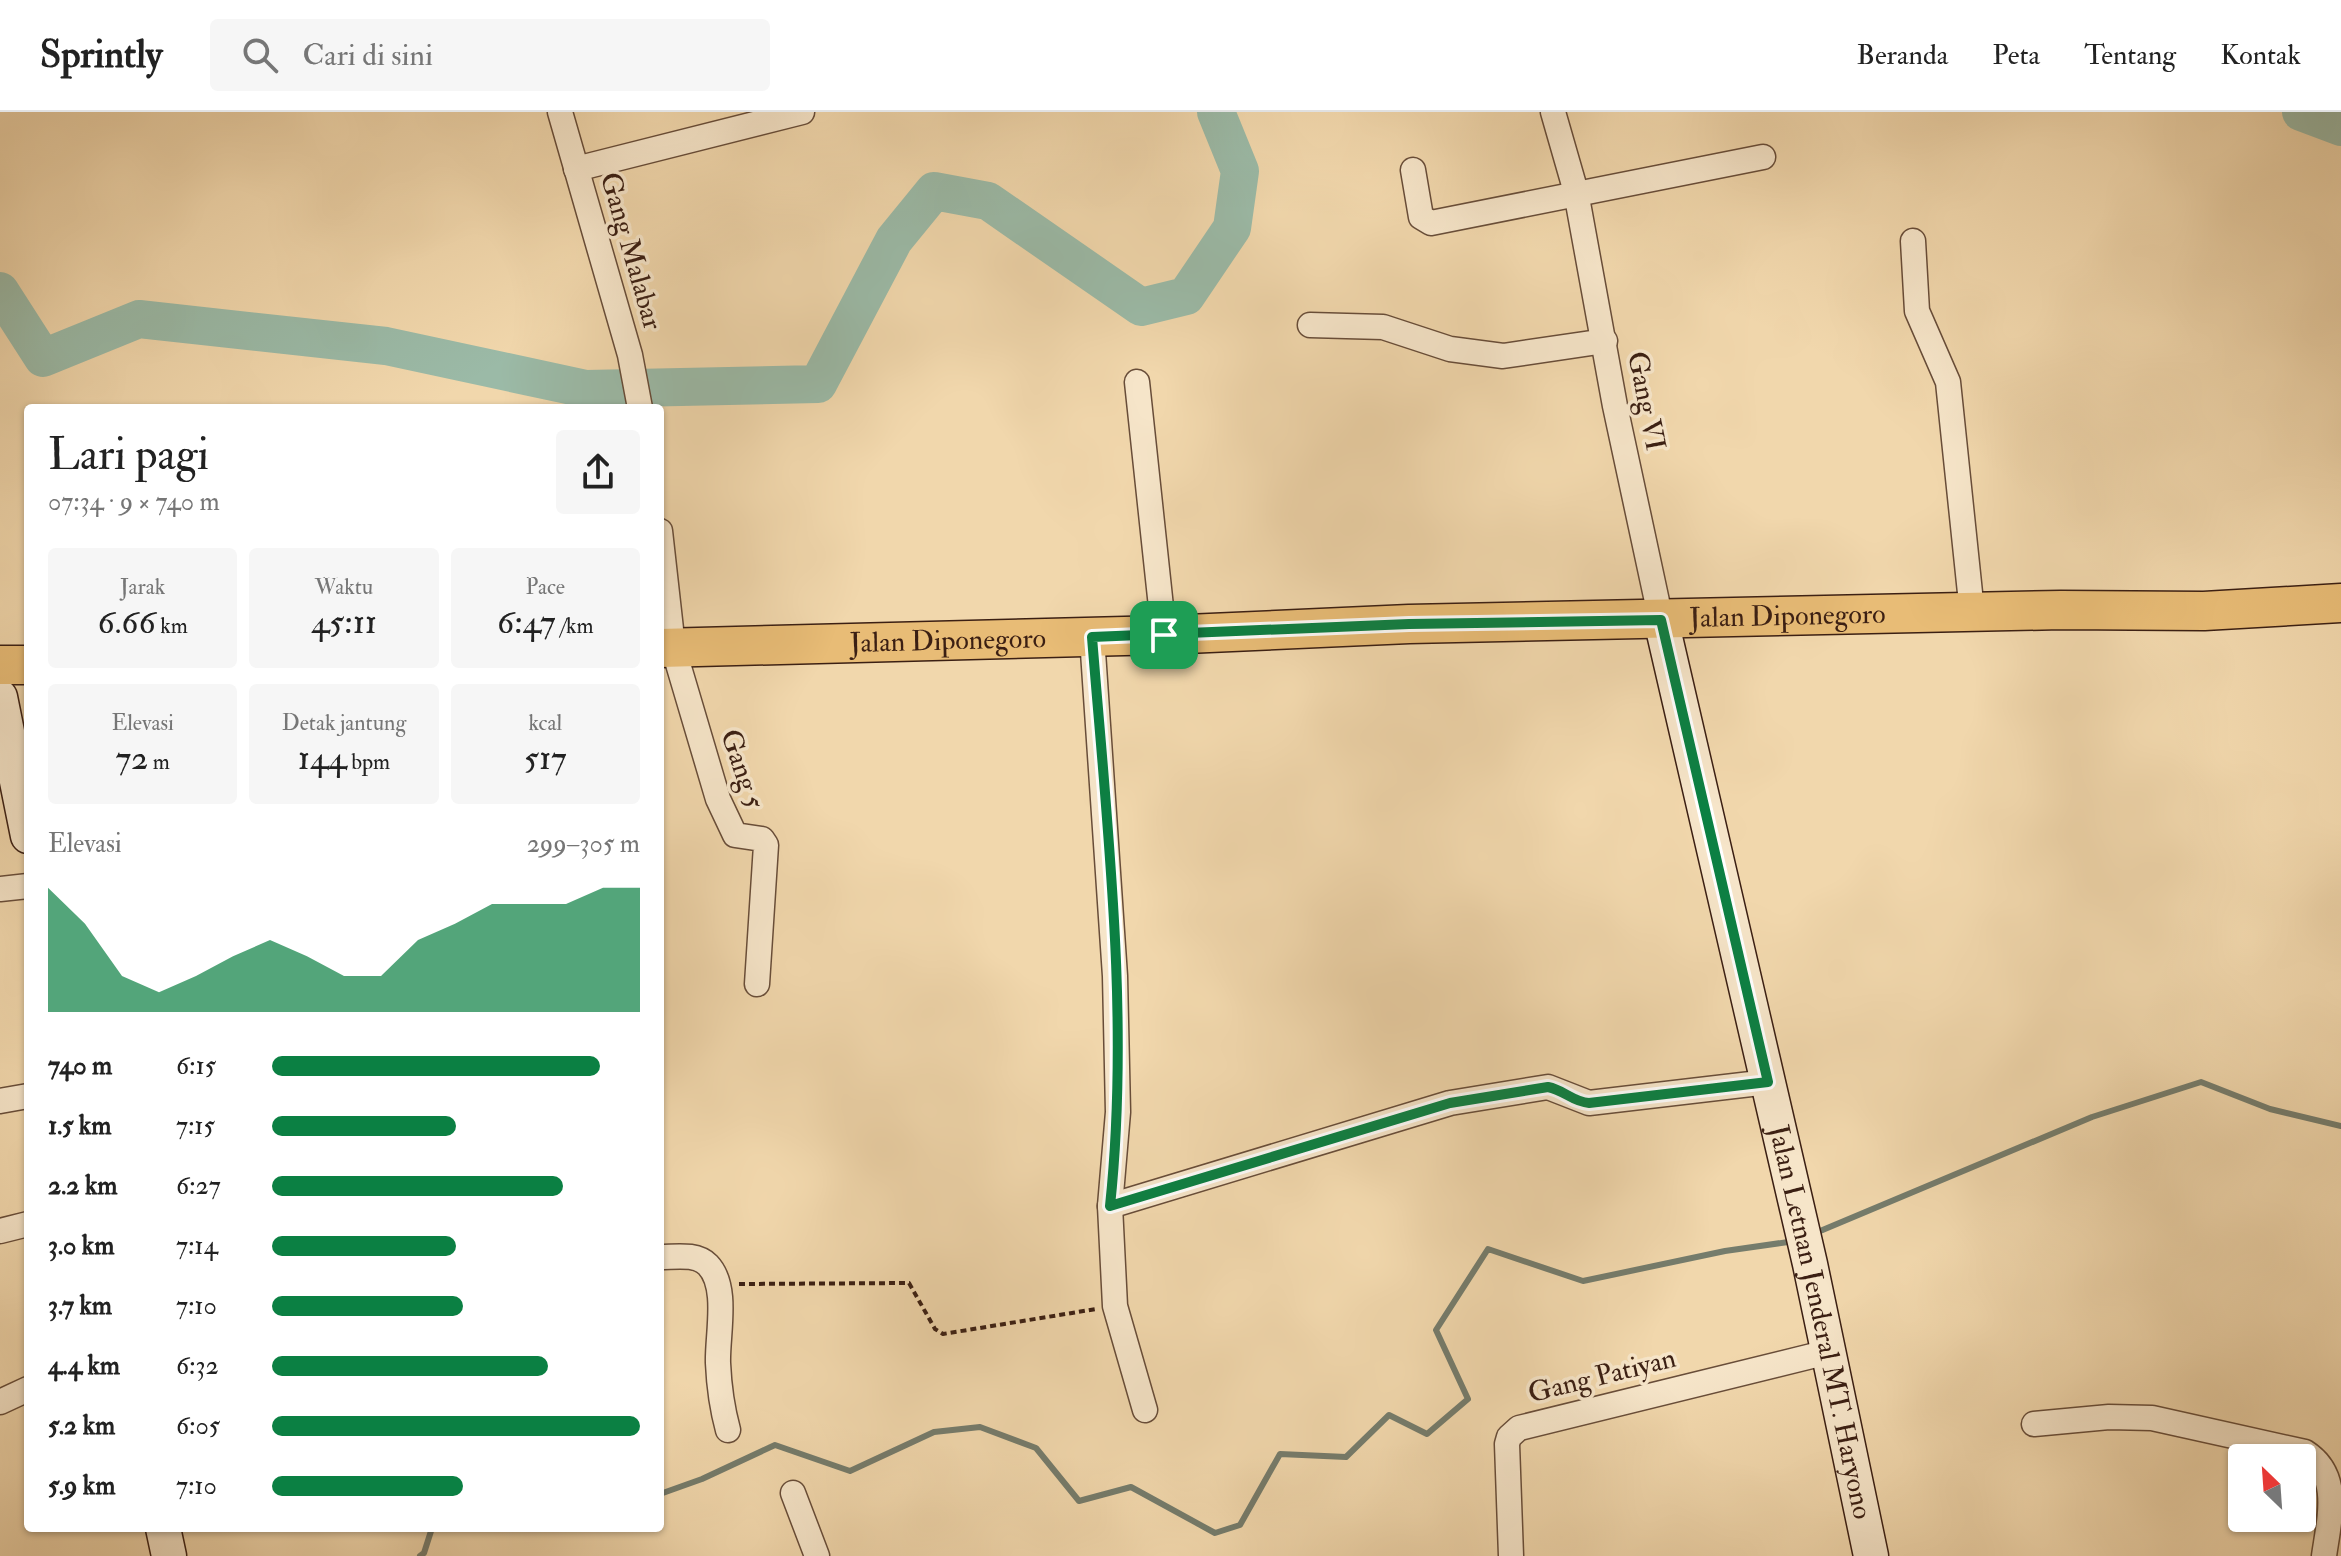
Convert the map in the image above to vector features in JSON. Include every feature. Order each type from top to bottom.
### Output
[{"type":"main road","name":"Jalan Diponegoro","points":[[666,648],[1164,635],[1409,624],[1972,612],[2204,611],[2341,603]]},
{"type":"main road","name":"Jalan Letnan Jenderal MT. Haryono","points":[[1661,620],[1810,1264],[1871,1556]]},
{"type":"main road","points":[[0,665],[24,665]]},
{"type":"main road","points":[[0,697],[24,816]]},
{"type":"main road","points":[[164,1532],[169,1556]]},
{"type":"street","name":"Gang Malabar","points":[[560,112],[630,355],[639,404]]},
{"type":"street","points":[[576,169],[802,112]]},
{"type":"street","name":"Gang VI","points":[[1553,112],[1576,192],[1661,620]]},
{"type":"street","points":[[1413,170],[1421,217],[1431,223],[1763,157]]},
{"type":"street","points":[[1913,241],[1917,311],[1948,382],[1972,612]]},
{"type":"street","points":[[1310,325],[1383,327],[1450,349],[1503,356],[1605,341]]},
{"type":"street","points":[[1137,382],[1164,635]]},
{"type":"street","points":[[664,609],[666,648]]},
{"type":"street","points":[[1092,637],[1115,976],[1118,1112],[1110,1206],[1115,1306],[1145,1410]]},
{"type":"street","name":"Gang 5","points":[[666,648],[726,823],[735,835],[762,839],[766,845],[757,984]]},
{"type":"street","points":[[0,889],[24,886]]},
{"type":"street","points":[[1110,1206],[1450,1103],[1548,1087],[1560,1089],[1580,1103],[1589,1103],[1768,1082]]},
{"type":"street","points":[[0,1101],[24,1097]]},
{"type":"street","points":[[0,1231],[24,1225]]},
{"type":"street","points":[[664,1257],[696,1258],[710,1268],[717,1285],[721,1403],[728,1430]]},
{"type":"street","name":"Gang Patiyan","points":[[1511,1556],[1507,1444],[1513,1432],[1828,1352]]},
{"type":"street","points":[[0,1402],[24,1391]]},
{"type":"street","points":[[2034,1424],[2109,1417],[2152,1418],[2305,1452],[2323,1461],[2334,1486],[2324,1556]]},
{"type":"street","points":[[793,1493],[816,1556]]},
{"type":"path","points":[[717,1285],[909,1283],[935,1329],[943,1334],[1115,1306]]},
{"type":"waterway","points":[[0,291],[43,358],[139,319],[386,346],[586,389],[818,384],[894,240],[934,191],[988,201],[1141,307],[1186,296],[1232,228],[1240,171],[1216,112]]},
{"type":"waterway","points":[[2301,112],[2341,127]]},
{"type":"waterway","points":[[1813,1234],[2092,1117],[2201,1082],[2270,1109],[2341,1126]]},
{"type":"waterway","points":[[664,1493],[702,1479],[775,1445],[850,1471],[934,1432],[980,1427],[1036,1448],[1079,1501],[1131,1487],[1215,1533],[1240,1525],[1280,1454],[1346,1457],[1389,1415],[1427,1434],[1468,1399],[1436,1330],[1488,1249],[1583,1281],[1725,1251],[1795,1241]]},
{"type":"waterway","points":[[420,1556],[424,1553],[431,1532]]},
{"type":"route","points":[[1661,620],[1768,1082],[1589,1103],[1580,1103],[1560,1089],[1548,1087],[1450,1103],[1326,1138],[1180,1187],[1110,1206],[1118,1112],[1115,976],[1104,775],[1092,637],[1164,635],[1409,624],[1661,620]]}]
